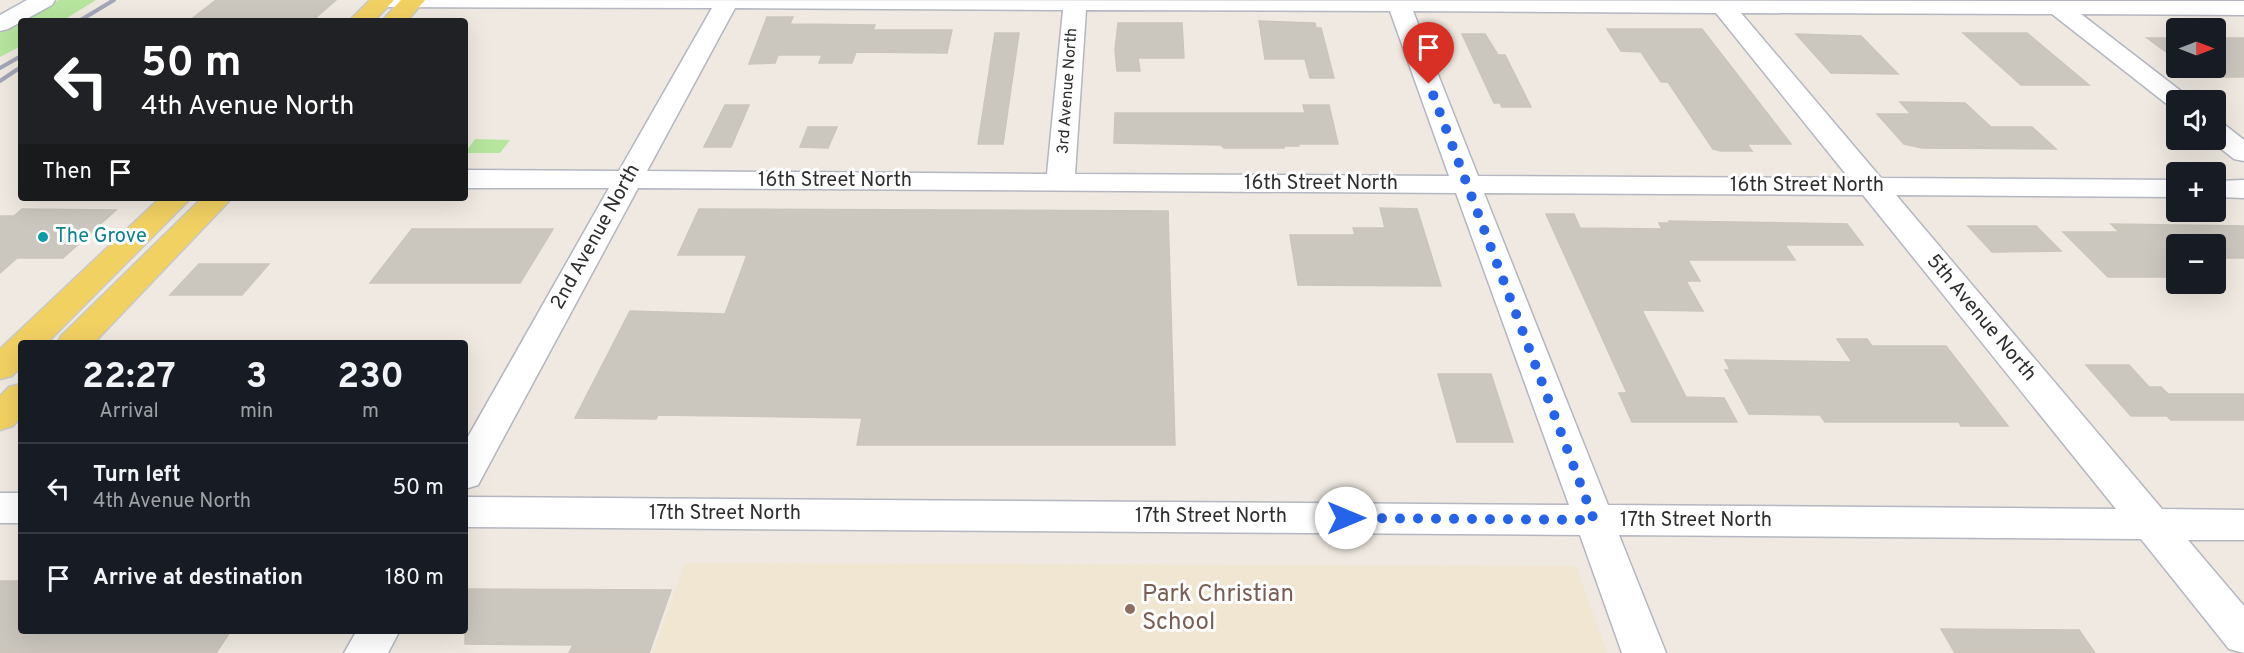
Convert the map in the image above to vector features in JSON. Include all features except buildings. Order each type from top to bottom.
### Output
[{"type":"main road","points":[[364,18],[382,0]]},
{"type":"main road","points":[[397,18],[414,0]]},
{"type":"main road","points":[[30,340],[174,201]]},
{"type":"main road","points":[[77,340],[215,201]]},
{"type":"main road","points":[[0,368],[18,351]]},
{"type":"main road","points":[[0,417],[18,399]]},
{"type":"street","points":[[0,6],[11,0]]},
{"type":"street","points":[[0,24],[44,0]]},
{"type":"street","points":[[382,0],[2053,4],[2244,8]]},
{"type":"street","name":"2nd Avenue North","points":[[468,470],[728,1]]},
{"type":"street","name":"3rd Avenue North","points":[[1060,183],[1075,2]]},
{"type":"street","points":[[1398,2],[1644,653]]},
{"type":"street","name":"5th Avenue North","points":[[1720,3],[2244,636]]},
{"type":"street","points":[[2053,4],[2166,91]]},
{"type":"street","points":[[2226,139],[2244,153]]},
{"type":"street","name":"16th Street North","points":[[468,179],[2166,188]]},
{"type":"street","points":[[2226,189],[2244,189]]},
{"type":"street","points":[[0,508],[18,508]]},
{"type":"street","name":"17th Street North","points":[[468,512],[2244,525]]},
{"type":"street","points":[[366,653],[377,634]]},
{"type":"shaded area","name":"Park Christian School","points":[[685,563],[1576,566],[1607,653],[653,653]]},
{"type":"green space","points":[[59,0],[96,0],[67,18],[26,18]]},
{"type":"green space","points":[[18,23],[18,48],[0,57],[0,33]]},
{"type":"green space","points":[[475,139],[510,140],[500,153],[468,153],[468,149]]},
{"type":"railway","points":[[84,18],[114,0]]},
{"type":"railway","points":[[0,68],[18,58]]},
{"type":"railway","points":[[0,81],[18,69]]},
{"type":"place","name":"The Grove","points":[[43,237]]},
{"type":"place","name":"Park Christian School","points":[[1130,609]]},
{"type":"route","points":[[1346,518],[1594,520],[1429,84]]}]
